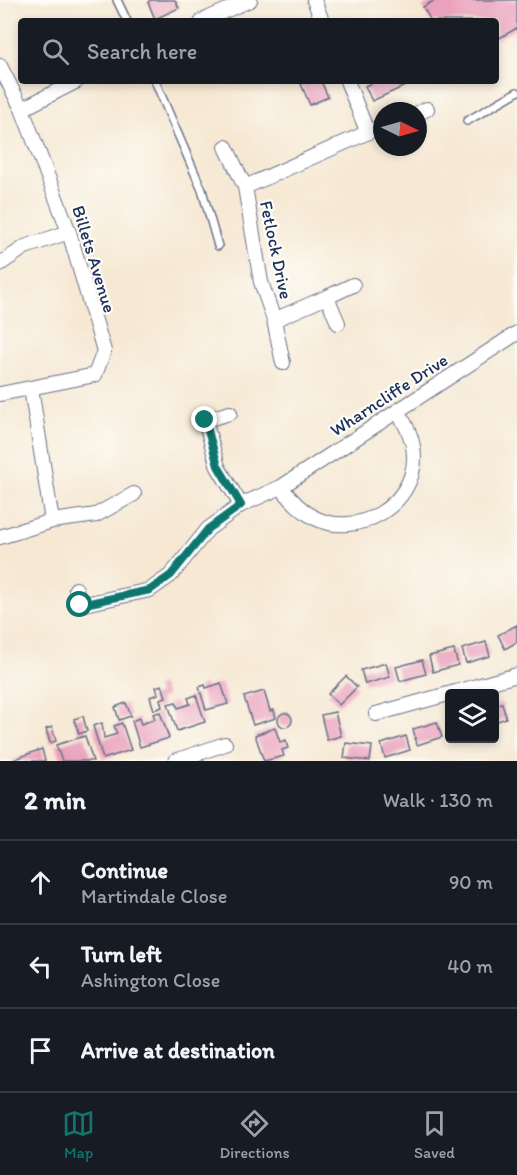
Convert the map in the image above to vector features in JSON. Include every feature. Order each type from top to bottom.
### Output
[{"type":"street","points":[[209,18],[250,0]]},
{"type":"street","points":[[314,0],[321,18]]},
{"type":"street","name":"Billets Avenue","points":[[0,66],[22,109],[69,232],[104,351],[95,375],[0,394]]},
{"type":"street","points":[[22,109],[71,84]]},
{"type":"street","points":[[348,84],[367,131]]},
{"type":"street","name":"Fetlock Drive","points":[[245,188],[373,129]]},
{"type":"street","name":"Fetlock Drive","points":[[226,147],[245,188],[261,282],[274,320],[283,363]]},
{"type":"street","points":[[0,264],[25,247],[69,232]]},
{"type":"street","name":"Fetlock Drive","points":[[274,320],[353,285]]},
{"type":"street","points":[[327,297],[338,323]]},
{"type":"street","name":"Wharncliffe Drive","points":[[76,589],[80,605],[150,590],[171,575],[208,529],[241,505],[281,487],[517,333]]},
{"type":"street","points":[[31,388],[52,520]]},
{"type":"street","points":[[281,487],[298,507],[317,519],[339,524],[360,522],[378,516],[405,489],[414,460],[408,428],[397,411]]},
{"type":"street","points":[[230,413],[205,420],[218,466],[241,505]]},
{"type":"street","points":[[0,537],[52,520],[96,515],[134,494]]},
{"type":"street","points":[[376,714],[517,675]]},
{"type":"street","points":[[175,761],[225,744]]},
{"type":"lane","points":[[117,0],[126,18]]},
{"type":"lane","points":[[156,84],[202,190],[218,246]]},
{"type":"lane","points":[[467,121],[517,92]]},
{"type":"building","points":[[175,0],[179,8],[155,18],[148,2]]},
{"type":"building","points":[[435,0],[517,0],[517,28],[499,38],[499,18],[429,18],[423,7]]},
{"type":"building","points":[[301,84],[322,84],[328,97],[310,105]]},
{"type":"building","points":[[370,84],[409,84],[372,101],[365,86]]},
{"type":"building","points":[[517,625],[517,642],[505,649],[498,635]]},
{"type":"building","points":[[486,642],[490,656],[466,663],[462,649]]},
{"type":"building","points":[[454,650],[458,665],[433,672],[429,656]]},
{"type":"building","points":[[422,660],[426,674],[400,681],[396,667]]},
{"type":"building","points":[[386,663],[390,677],[365,684],[361,670]]},
{"type":"building","points":[[346,676],[357,687],[339,705],[328,694]]},
{"type":"building","points":[[221,683],[228,704],[206,710],[199,687],[205,685],[206,688]]},
{"type":"building","points":[[162,685],[166,697],[160,699],[162,707],[154,710],[150,697],[158,694],[156,687]]},
{"type":"building","points":[[264,691],[270,711],[274,710],[276,718],[253,725],[244,697]]},
{"type":"building","points":[[196,695],[205,722],[177,731],[168,704],[176,702],[178,708],[190,704],[188,698]]},
{"type":"building","points":[[126,703],[131,716],[119,720],[115,707]]},
{"type":"building","points":[[502,703],[506,718],[499,721],[499,704]]},
{"type":"building","points":[[160,712],[169,738],[140,747],[132,721],[139,718],[141,724],[155,719],[153,714]]},
{"type":"building","points":[[335,712],[341,736],[327,740],[321,715]]},
{"type":"building","points":[[282,713],[288,713],[292,720],[288,727],[282,727],[278,723],[278,717]]},
{"type":"building","points":[[83,716],[87,731],[79,734],[74,719]]},
{"type":"building","points":[[437,722],[442,737],[417,745],[413,729]]},
{"type":"building","points":[[102,723],[104,738],[117,734],[114,726],[122,723],[131,750],[103,759],[93,726]]},
{"type":"building","points":[[52,727],[56,741],[50,743],[46,729]]},
{"type":"building","points":[[275,728],[280,742],[286,740],[288,748],[282,750],[284,756],[264,761],[255,735]]},
{"type":"building","points":[[85,736],[93,761],[62,761],[56,745]]},
{"type":"building","points":[[406,736],[410,750],[385,758],[381,744]]},
{"type":"building","points":[[346,743],[372,746],[370,761],[344,758]]},
{"type":"building","points":[[42,749],[45,761],[11,761],[28,754]]},
{"type":"route","points":[[80,605],[150,590],[171,575],[183,557],[208,529],[241,505],[218,466],[205,420]]}]
